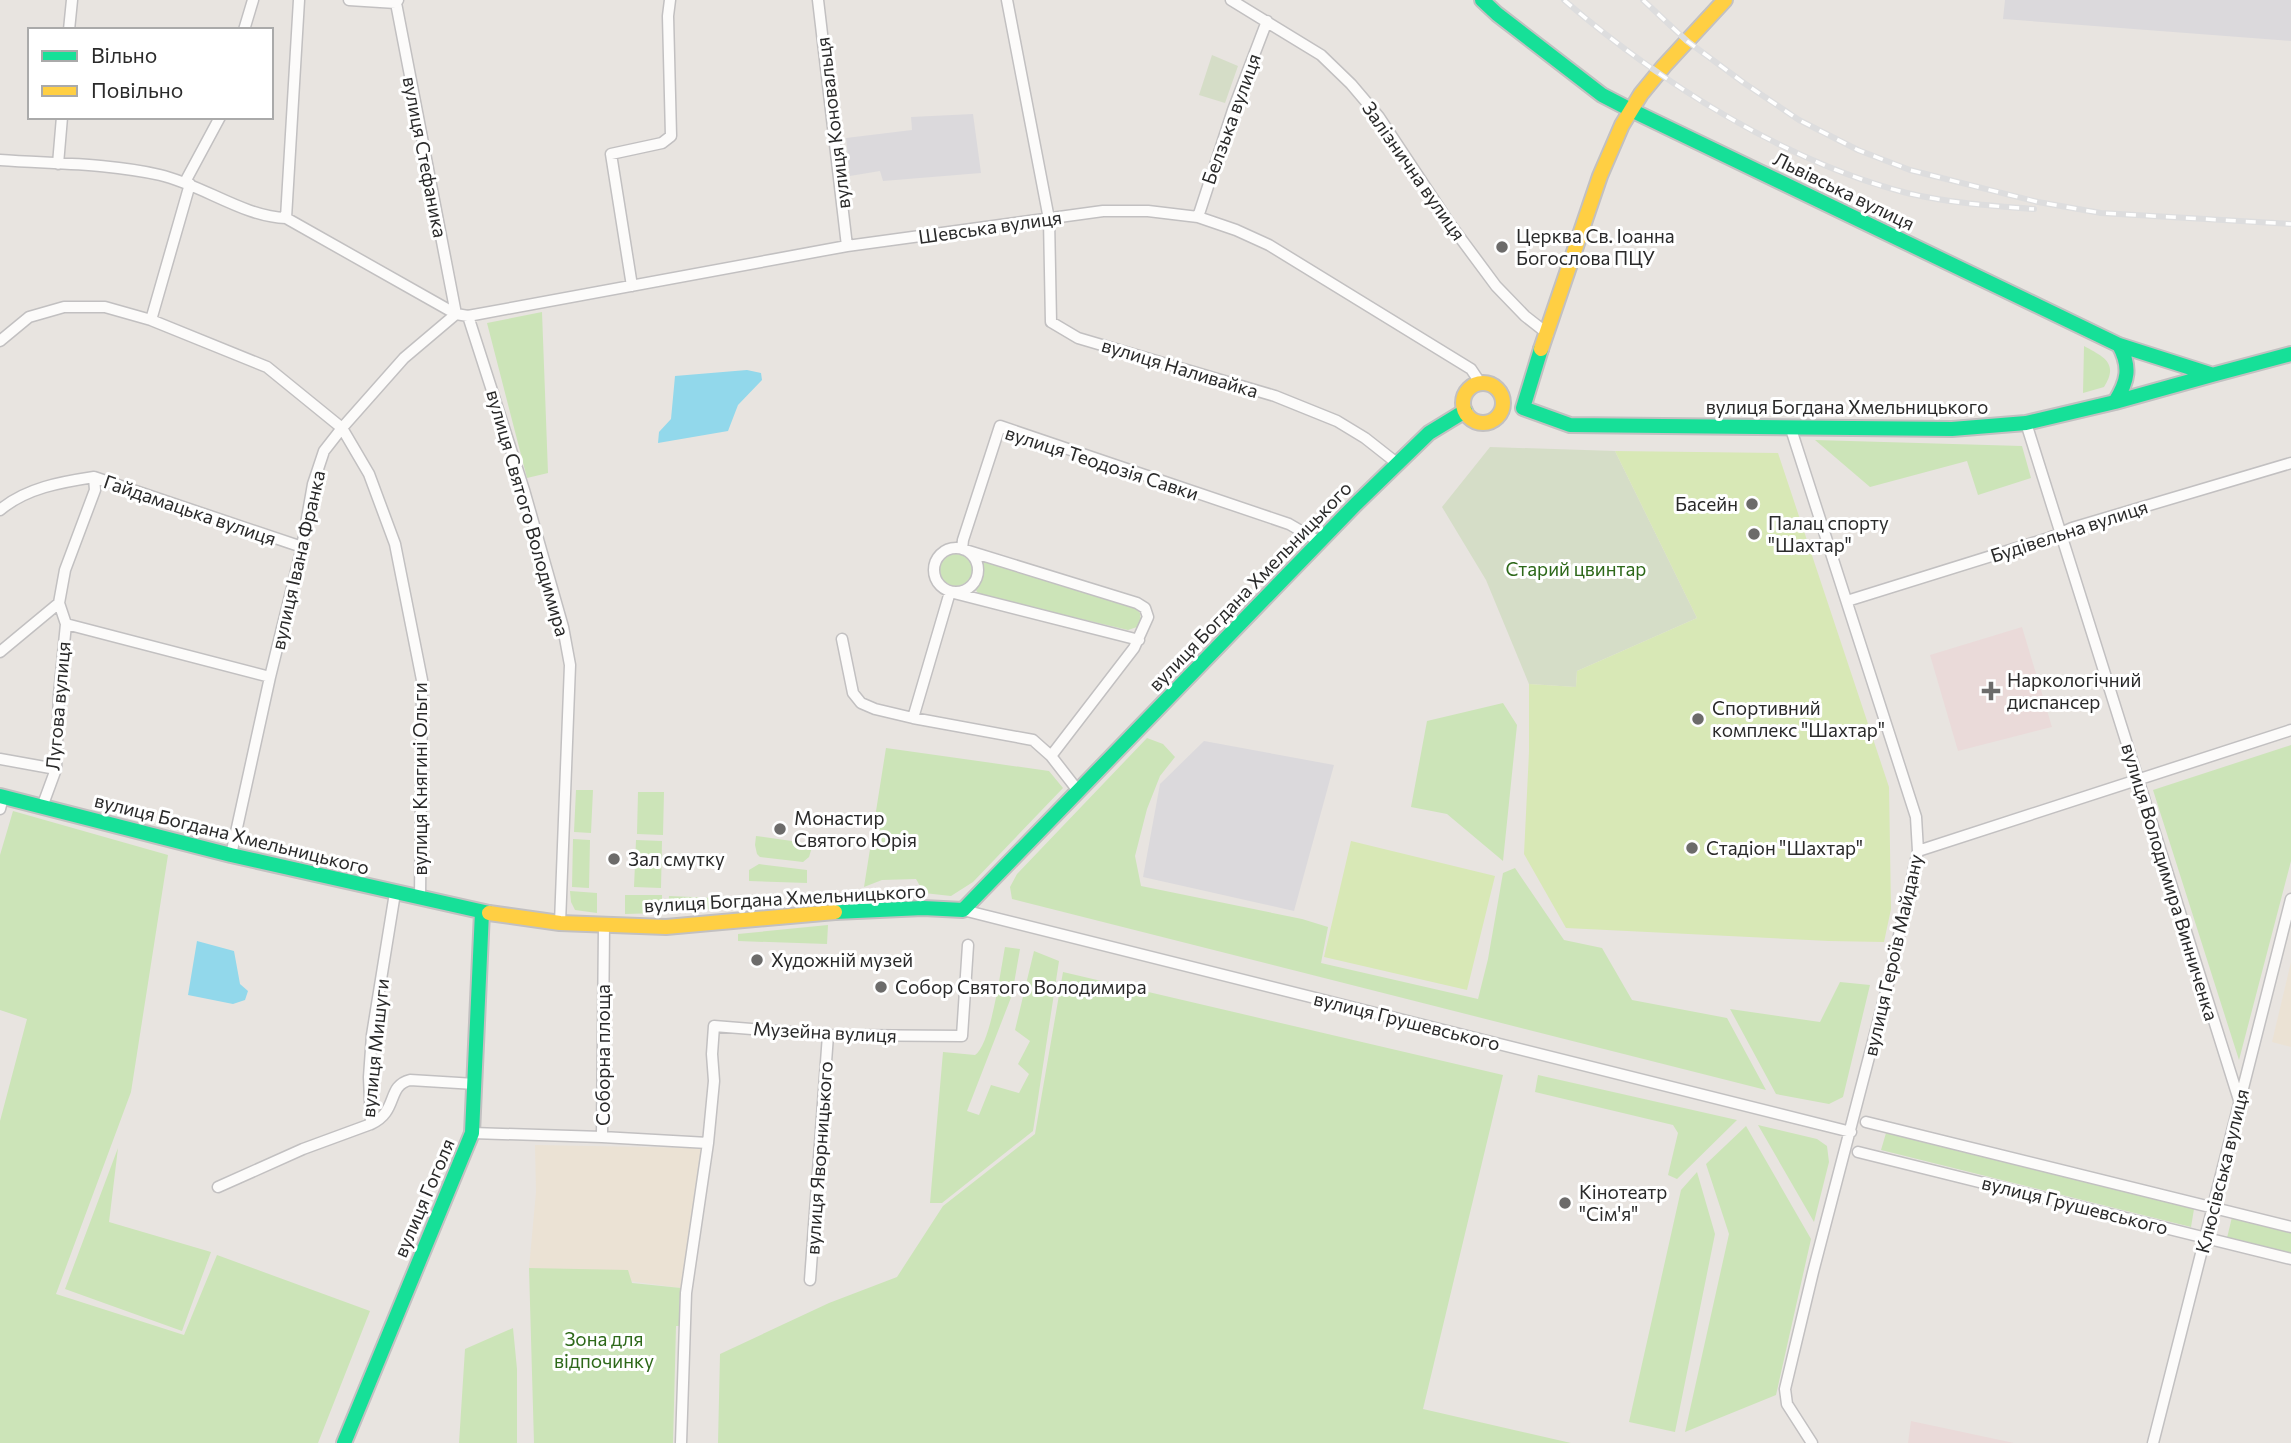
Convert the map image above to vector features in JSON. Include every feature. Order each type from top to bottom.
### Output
[{"type":"main road","name":"Львівська вулиця","points":[[1482,0],[1602,94],[1631,110],[2119,345],[2212,374]]},
{"type":"main road","points":[[1523,408],[1610,149],[1631,110],[1659,72],[1725,0]]},
{"type":"main road","points":[[2115,402],[2126,385],[2128,373],[2127,359],[2119,345]]},
{"type":"main road","name":"вулиця Богдана Хмельницького","points":[[1502,408],[1523,408],[1570,425],[1952,429],[2026,423],[2115,402],[2291,354]]},
{"type":"main road","points":[[1487,384],[1498,390],[1502,408],[1496,418],[1485,423],[1473,420],[1465,411],[1464,399],[1466,393],[1475,385],[1487,384]]},
{"type":"main road","name":"вулиця Богдана Хмельницького","points":[[1,801],[42,807],[395,894],[482,912],[560,923],[666,926],[811,913],[923,908],[963,910],[1190,674],[1429,433],[1465,411]]},
{"type":"main road","name":"вулиця Гоголя","points":[[344,1443],[472,1133],[482,912]]},
{"type":"street","points":[[69,28],[72,0]]},
{"type":"street","points":[[245,28],[253,0]]},
{"type":"street","points":[[286,218],[299,0]]},
{"type":"street","points":[[349,0],[397,1]]},
{"type":"street","points":[[632,286],[611,154],[662,143],[671,136],[668,16],[670,0]]},
{"type":"street","name":"вулиця Коновальця","points":[[818,0],[847,246]]},
{"type":"street","points":[[1006,0],[1049,219]]},
{"type":"street","name":"Залізнична вулиця","points":[[1231,0],[1321,55],[1351,84],[1379,117],[1496,286],[1525,316],[1548,334]]},
{"type":"street","name":"вулиця Стефаника","points":[[397,1],[457,314]]},
{"type":"street","name":"Белзька вулиця","points":[[1198,217],[1233,110],[1267,21]]},
{"type":"street","points":[[58,164],[62,119]]},
{"type":"street","points":[[151,320],[188,183],[219,119]]},
{"type":"street","points":[[0,160],[108,166],[188,183],[268,218],[286,218],[457,314]]},
{"type":"street","name":"Шевська вулиця","points":[[457,314],[468,316],[847,246],[1103,211],[1148,211],[1198,217],[1269,245],[1471,369],[1481,384]]},
{"type":"street","name":"вулиця Наливайка","points":[[1049,219],[1051,322],[1079,338],[1300,406],[1365,438],[1398,464]]},
{"type":"street","name":"вулиця Княгині Ольги","points":[[0,341],[29,317],[64,307],[105,307],[151,320],[267,367],[342,428],[369,474],[395,544],[422,681],[420,899]]},
{"type":"street","name":"вулиця Івана Франка","points":[[231,855],[302,547],[313,484],[324,450],[404,358],[457,314]]},
{"type":"street","name":"вулиця Святого Володимира","points":[[468,316],[564,626],[570,665],[560,923]]},
{"type":"street","name":"вулиця Володимира Винниченка","points":[[2026,423],[2239,1100]]},
{"type":"street","name":"вулиця Теодозія Савки","points":[[962,549],[1000,426],[1289,524],[1320,542]]},
{"type":"street","name":"вулиця Героїв Майдану","points":[[1790,426],[1916,817],[1918,851],[1888,984],[1785,1389],[1787,1404],[1812,1443]]},
{"type":"street","name":"Будівельна вулиця","points":[[1847,601],[2072,528],[2291,463]]},
{"type":"street","name":"Гайдамацька вулиця","points":[[0,509],[32,491],[94,477],[302,547]]},
{"type":"street","name":"Лугова вулиця","points":[[42,807],[56,769],[66,624],[59,603],[65,570],[95,490],[94,477]]},
{"type":"street","points":[[950,592],[967,590],[978,576],[976,559],[970,552],[962,549]]},
{"type":"street","points":[[1051,756],[1139,640],[1148,617],[1145,608],[1137,603],[962,549],[947,550],[941,554],[934,567],[936,579],[950,592],[1139,640]]},
{"type":"street","points":[[913,718],[950,592]]},
{"type":"street","name":"Лугова вулиця","points":[[0,652],[59,603]]},
{"type":"street","points":[[66,624],[270,677]]},
{"type":"street","points":[[842,639],[853,693],[861,703],[913,718],[1033,740],[1051,756],[1079,792]]},
{"type":"street","points":[[1918,851],[2291,730]]},
{"type":"street","points":[[0,759],[56,769]]},
{"type":"street","name":"вулиця Мишуги","points":[[218,1187],[303,1149],[371,1124],[369,1077],[372,1035],[395,894]]},
{"type":"street","name":"Клюсівська вулиця","points":[[2153,1443],[2291,899]]},
{"type":"street","name":"вулиця Грушевського","points":[[963,910],[1851,1132]]},
{"type":"street","name":"Соборна площа","points":[[472,1133],[603,1137],[604,926]]},
{"type":"street","name":"Музейна вулиця","points":[[681,1443],[686,1293],[708,1143],[714,1081],[712,1054],[715,1026],[828,1035],[923,1038],[962,1036],[968,945]]},
{"type":"street","name":"вулиця Яворницького","points":[[810,1280],[828,1035]]},
{"type":"street","points":[[371,1124],[383,1118],[401,1082],[410,1080],[475,1084]]},
{"type":"street","name":"вулиця Грушевського","points":[[1866,1122],[2291,1227]]},
{"type":"street","points":[[603,1137],[708,1143]]},
{"type":"street","name":"вулиця Грушевського","points":[[1858,1152],[2291,1259]]},
{"type":"shaded area","points":[[2005,0],[2291,0],[2291,41],[2003,19]]},
{"type":"shaded area","points":[[973,114],[981,173],[883,181],[880,171],[850,176],[846,138],[912,130],[911,117]]},
{"type":"shaded area","name":"Наркологічний диспансер","points":[[2022,627],[2052,727],[1958,751],[1930,655]]},
{"type":"shaded area","points":[[1204,741],[1334,765],[1294,911],[1143,877],[1160,784]]},
{"type":"shaded area","points":[[2291,962],[2291,1047],[2272,1042]]},
{"type":"shaded area","points":[[535,1145],[702,1148],[681,1288],[529,1268],[536,1192]]},
{"type":"shaded area","points":[[1911,1421],[2014,1443],[1908,1443]]},
{"type":"green space","points":[[1212,55],[1238,66],[1225,103],[1199,95]]},
{"type":"green space","points":[[542,312],[548,473],[527,478],[487,323]]},
{"type":"green space","points":[[2084,346],[2103,357],[2110,366],[2110,372],[2104,387],[2083,393]]},
{"type":"green space","points":[[1815,440],[2022,446],[2031,478],[1978,495],[1967,461],[1870,487]]},
{"type":"green space","name":"Старий цвинтар","points":[[1490,447],[1615,451],[1697,618],[1577,671],[1576,687],[1529,684],[1486,580],[1442,507]]},
{"type":"green space","name":"Спортивний комплекс \"Шахтар\"","points":[[1615,451],[1778,453],[1889,787],[1891,909],[1884,942],[1566,928],[1524,854],[1529,684],[1576,687],[1577,671],[1697,618]]},
{"type":"green space","points":[[956,554],[967,559],[972,570],[967,581],[956,586],[945,581],[940,570],[945,559]]},
{"type":"green space","points":[[988,560],[1134,606],[1140,613],[1141,622],[1137,627],[1128,630],[979,595],[976,590],[983,563]]},
{"type":"green space","points":[[1503,703],[1517,725],[1503,861],[1447,814],[1411,807],[1427,721]]},
{"type":"green space","points":[[1147,738],[1163,744],[1175,757],[1160,776],[1147,809],[1135,856],[1141,886],[1302,919],[1328,927],[1321,963],[1478,999],[1503,873],[1515,868],[1564,940],[1602,948],[1632,1000],[1727,1018],[1766,1090],[1012,899],[1010,887],[1017,874]]},
{"type":"green space","points":[[2291,745],[2291,861],[2239,1060],[2153,790]]},
{"type":"green space","points":[[886,748],[1049,771],[1063,788],[973,882],[951,896],[924,893],[916,879],[882,880],[864,887]]},
{"type":"green space","points":[[576,790],[593,790],[591,833],[574,832]]},
{"type":"green space","points":[[638,792],[664,792],[663,835],[637,834]]},
{"type":"green space","points":[[13,811],[168,855],[131,1092],[56,1294],[184,1335],[217,1255],[370,1311],[318,1443],[0,1443],[0,1121],[27,1019],[0,1010],[0,855]]},
{"type":"green space","points":[[756,836],[813,844],[809,857],[803,862],[760,857],[755,845]]},
{"type":"green space","points":[[573,839],[590,840],[589,888],[572,887]]},
{"type":"green space","points":[[636,840],[662,841],[661,888],[634,887]]},
{"type":"green space","points":[[1351,841],[1495,876],[1467,990],[1324,957]]},
{"type":"green space","points":[[759,864],[807,870],[807,883],[749,881],[749,870]]},
{"type":"green space","points":[[570,891],[597,893],[597,913],[575,910]]},
{"type":"green space","points":[[625,895],[662,895],[662,913],[625,914]]},
{"type":"green space","points":[[669,896],[715,898],[715,909],[668,912]]},
{"type":"green space","points":[[828,925],[827,944],[738,941],[738,934]]},
{"type":"green space","points":[[1005,947],[1020,949],[1012,995],[967,1111],[979,1115],[991,1085],[1019,1093],[1029,1074],[1018,1064],[1030,1041],[1015,1030],[1034,951],[1059,961],[1033,1131],[942,1203],[930,1203],[943,1052],[975,1055],[981,1048],[990,1022]]},
{"type":"green space","points":[[1063,972],[1503,1075],[1423,1409],[1571,1443],[718,1443],[720,1354],[829,1303],[897,1277],[943,1206],[1035,1134]]},
{"type":"green space","points":[[1840,982],[1870,985],[1843,1097],[1829,1104],[1776,1094],[1730,1009],[1820,1022]]},
{"type":"green space","points":[[1538,1075],[1737,1120],[1677,1179],[1668,1175],[1678,1133],[1673,1125],[1535,1092]]},
{"type":"green space","points":[[1758,1125],[1817,1139],[1827,1146],[1829,1162],[1814,1222]]},
{"type":"green space","points":[[1746,1126],[1811,1239],[1776,1395],[1685,1432],[1729,1234],[1706,1164]]},
{"type":"green space","points":[[1886,1133],[2194,1209],[2191,1227],[1881,1150]]},
{"type":"green space","points":[[118,1148],[109,1222],[211,1252],[182,1331],[65,1289]]},
{"type":"green space","points":[[1697,1172],[1715,1234],[1675,1432],[1629,1422],[1681,1190]]},
{"type":"green space","points":[[2232,1217],[2291,1232],[2291,1254],[2227,1238]]},
{"type":"green space","name":"Зона для відпочинку","points":[[529,1268],[628,1270],[632,1283],[681,1288],[679,1306],[683,1307],[684,1326],[676,1326],[673,1443],[534,1443]]},
{"type":"green space","points":[[513,1328],[517,1369],[517,1443],[459,1443],[465,1349]]},
{"type":"water","points":[[747,370],[761,373],[762,380],[738,405],[728,431],[658,443],[659,432],[671,419],[675,376]]},
{"type":"water","points":[[197,941],[234,951],[240,984],[248,991],[245,1000],[233,1004],[188,995]]},
{"type":"railway","points":[[1564,0],[1640,60],[1682,88],[1770,140],[1815,161],[1907,193],[1955,202],[2034,209]]},
{"type":"railway","points":[[1643,0],[1687,41],[1799,120],[1858,150],[1910,170],[2038,202],[2101,213],[2291,224]]},
{"type":"traffic: fast","points":[[1482,0],[1602,95],[1631,110],[2119,345],[2210,374]]},
{"type":"traffic: fast","points":[[2115,402],[2126,374],[2125,360],[2119,345]]},
{"type":"traffic: fast","points":[[1541,349],[1523,408],[1570,425],[1952,429],[2026,423],[2212,375]]},
{"type":"traffic: fast","points":[[2212,375],[2291,354]]},
{"type":"traffic: fast","points":[[835,912],[923,908],[963,910],[1356,504],[1429,433],[1465,411]]},
{"type":"traffic: fast","points":[[0,796],[231,855],[489,913]]},
{"type":"traffic: fast","points":[[344,1443],[472,1133],[482,912]]},
{"type":"traffic: slow","points":[[1541,349],[1600,176],[1622,125],[1641,94],[1664,66],[1725,0]]},
{"type":"traffic: slow","points":[[1483,383],[1497,389],[1503,403],[1497,417],[1483,423],[1469,417],[1463,403],[1469,389],[1483,383]]},
{"type":"traffic: slow","points":[[489,913],[560,923],[666,927],[835,912]]},
{"type":"place","name":"Церква Св. Іоанна Богослова ПЦУ","points":[[1502,247]]},
{"type":"place","name":"Басейн","points":[[1752,504]]},
{"type":"place","name":"Палац спорту \"Шахтар\"","points":[[1754,534]]},
{"type":"place","name":"Наркологічний диспансер","points":[[1991,691]]},
{"type":"place","name":"Спортивний комплекс \"Шахтар\"","points":[[1698,719]]},
{"type":"place","name":"Монастир Святого Юрія","points":[[780,829]]},
{"type":"place","name":"Стадіон \"Шахтар\"","points":[[1692,848]]},
{"type":"place","name":"Зал смутку","points":[[614,859]]},
{"type":"place","name":"Художній музей","points":[[757,960]]},
{"type":"place","name":"Собор Святого Володимира","points":[[881,987]]},
{"type":"place","name":"Кінотеатр \"Сім'я\"","points":[[1565,1203]]}]
